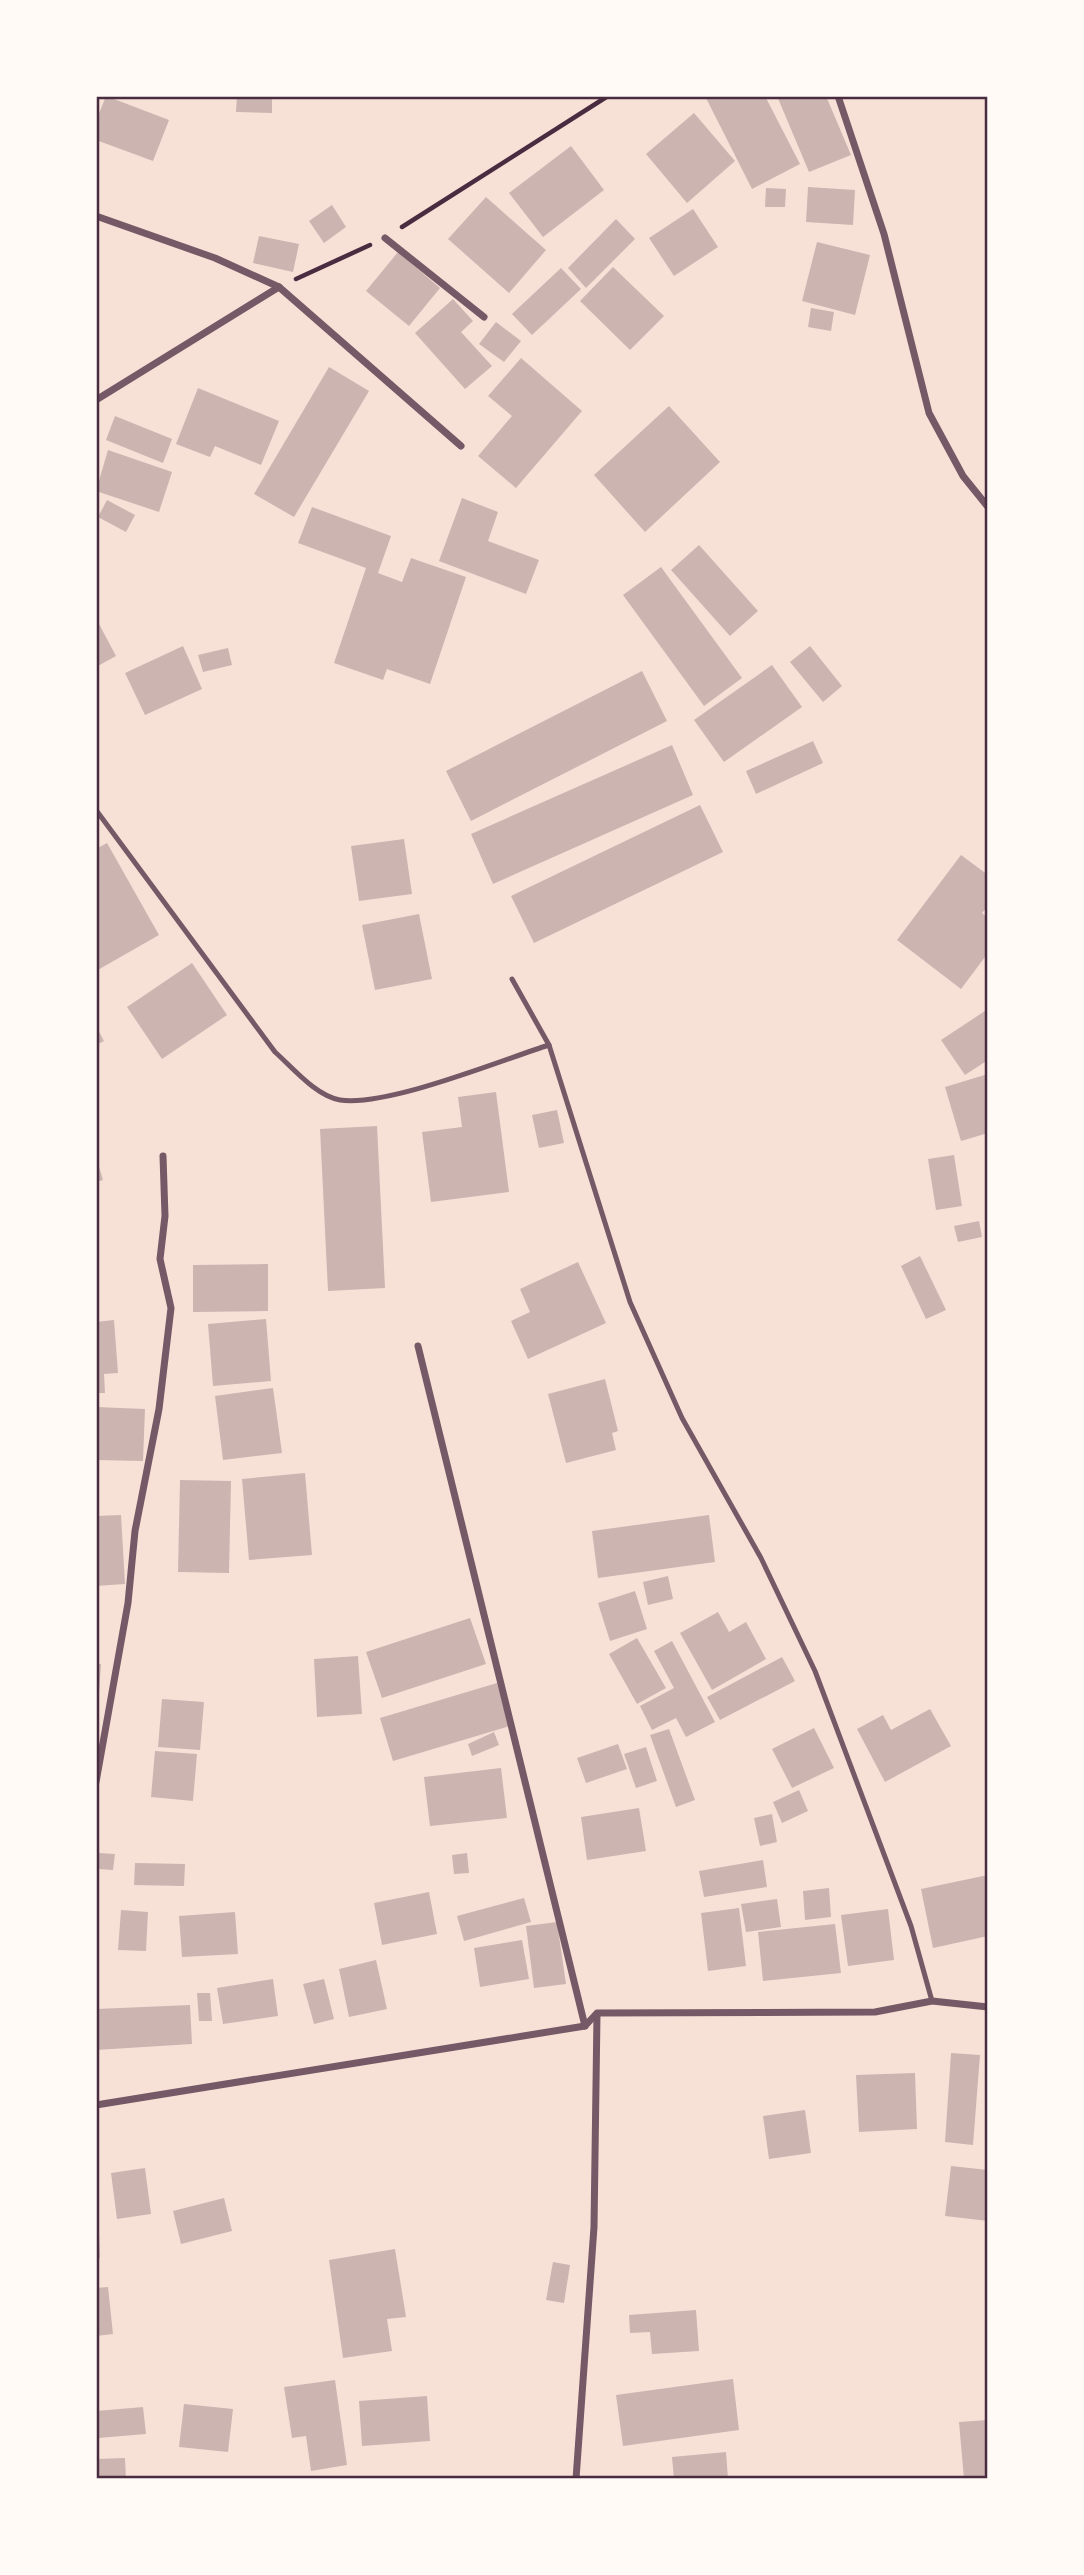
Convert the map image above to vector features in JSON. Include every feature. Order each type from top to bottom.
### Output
[{"type":"street","points":[[838,96],[884,234],[929,413],[963,476],[988,507]]},
{"type":"street","points":[[96,216],[215,257],[279,287],[461,446]]},
{"type":"street","points":[[385,238],[484,317]]},
{"type":"street","points":[[96,400],[279,287]]},
{"type":"street","points":[[96,1782],[128,1603],[135,1531],[159,1409],[171,1308],[160,1259],[165,1216],[163,1156]]},
{"type":"street","points":[[418,1346],[585,2026]]},
{"type":"street","points":[[96,2105],[585,2026],[597,2013],[875,2012],[932,2001],[988,2007]]},
{"type":"street","points":[[576,2479],[594,2227],[597,2013]]},
{"type":"lane","points":[[96,810],[275,1052],[309,1083],[338,1100],[376,1100],[549,1045]]},
{"type":"lane","points":[[512,979],[549,1045],[630,1301],[682,1418],[761,1558],[815,1671],[911,1926],[932,2001]]},
{"type":"path","points":[[279,287],[385,238],[608,96]]},
{"type":"building","points":[[106,96],[169,120],[153,161],[96,140],[96,121]]},
{"type":"building","points":[[237,96],[272,96],[272,113],[236,112]]},
{"type":"building","points":[[705,96],[765,96],[800,164],[752,189]]},
{"type":"building","points":[[777,96],[826,96],[851,155],[809,172]]},
{"type":"building","points":[[694,113],[735,161],[687,203],[646,154]]},
{"type":"building","points":[[571,146],[604,190],[543,237],[509,193]]},
{"type":"building","points":[[808,187],[855,190],[853,225],[806,222]]},
{"type":"building","points":[[766,188],[786,189],[785,207],[765,207]]},
{"type":"building","points":[[486,197],[546,250],[509,293],[448,239]]},
{"type":"building","points":[[332,205],[346,227],[324,243],[309,221]]},
{"type":"building","points":[[693,209],[718,247],[674,276],[649,238]]},
{"type":"building","points":[[616,219],[635,239],[586,288],[568,268]]},
{"type":"building","points":[[259,236],[299,244],[293,272],[253,263]]},
{"type":"building","points":[[817,242],[870,255],[855,315],[802,301]]},
{"type":"building","points":[[398,252],[440,288],[409,326],[366,291]]},
{"type":"building","points":[[613,267],[664,316],[630,350],[580,301]]},
{"type":"building","points":[[561,268],[581,289],[532,335],[512,314]]},
{"type":"building","points":[[453,299],[473,321],[461,332],[492,366],[465,389],[415,333]]},
{"type":"building","points":[[811,308],[834,312],[831,331],[808,327]]},
{"type":"building","points":[[496,322],[521,341],[504,362],[479,344]]},
{"type":"building","points":[[521,358],[582,411],[516,488],[478,456],[512,416],[488,396]]},
{"type":"building","points":[[329,367],[369,391],[294,517],[254,494]]},
{"type":"building","points":[[198,388],[279,421],[261,465],[215,446],[210,457],[176,444]]},
{"type":"building","points":[[669,406],[720,462],[645,532],[594,475]]},
{"type":"building","points":[[115,416],[172,439],[163,463],[106,440]]},
{"type":"building","points":[[108,450],[172,472],[159,512],[96,491]]},
{"type":"building","points":[[462,498],[498,512],[488,541],[539,560],[526,594],[439,561]]},
{"type":"building","points":[[107,500],[135,515],[126,532],[98,517]]},
{"type":"building","points":[[312,507],[391,536],[378,573],[402,582],[411,558],[466,577],[430,684],[387,669],[383,680],[334,663],[366,568],[298,543]]},
{"type":"building","points":[[699,545],[758,611],[730,636],[671,570]]},
{"type":"building","points":[[661,567],[742,678],[704,706],[623,595]]},
{"type":"building","points":[[99,624],[116,656],[96,667],[96,626]]},
{"type":"building","points":[[183,646],[202,689],[145,715],[125,673]]},
{"type":"building","points":[[810,646],[842,686],[823,702],[790,662]]},
{"type":"building","points":[[228,648],[232,665],[203,672],[198,655]]},
{"type":"building","points":[[772,665],[802,707],[724,762],[694,720]]},
{"type":"building","points":[[642,671],[667,721],[471,821],[446,771]]},
{"type":"building","points":[[813,741],[823,763],[756,794],[746,771]]},
{"type":"building","points":[[672,745],[693,795],[493,884],[471,834]]},
{"type":"building","points":[[700,805],[723,852],[534,943],[511,896]]},
{"type":"building","points":[[404,839],[412,894],[359,901],[351,846]]},
{"type":"building","points":[[107,843],[159,935],[96,971],[96,849]]},
{"type":"building","points":[[961,855],[988,875],[988,906],[982,913],[988,918],[988,953],[961,989],[897,940]]},
{"type":"building","points":[[419,914],[432,979],[375,990],[362,925]]},
{"type":"building","points":[[192,963],[227,1015],[162,1059],[127,1007]]},
{"type":"building","points":[[988,1009],[988,1060],[965,1075],[941,1040]]},
{"type":"building","points":[[96,1026],[104,1041],[96,1045]]},
{"type":"building","points":[[988,1074],[988,1133],[961,1141],[945,1087]]},
{"type":"building","points":[[496,1092],[509,1192],[431,1202],[422,1132],[462,1127],[458,1097]]},
{"type":"building","points":[[557,1110],[564,1143],[539,1148],[532,1115]]},
{"type":"building","points":[[377,1126],[385,1288],[328,1291],[320,1129]]},
{"type":"building","points":[[954,1155],[962,1206],[936,1210],[928,1159]]},
{"type":"building","points":[[96,1157],[103,1180],[96,1182]]},
{"type":"building","points":[[979,1221],[982,1237],[958,1242],[954,1226]]},
{"type":"building","points":[[920,1256],[946,1310],[926,1319],[901,1266]]},
{"type":"building","points":[[578,1262],[606,1323],[528,1359],[511,1321],[530,1312],[520,1289]]},
{"type":"building","points":[[268,1264],[268,1311],[193,1312],[193,1265]]},
{"type":"building","points":[[266,1319],[271,1381],[213,1386],[208,1324]]},
{"type":"building","points":[[114,1320],[118,1373],[104,1374],[105,1393],[96,1393],[96,1322]]},
{"type":"building","points":[[605,1379],[618,1431],[612,1433],[616,1450],[566,1463],[548,1394]]},
{"type":"building","points":[[273,1388],[282,1453],[223,1460],[215,1396]]},
{"type":"building","points":[[96,1407],[145,1409],[143,1461],[96,1460]]},
{"type":"building","points":[[305,1473],[312,1555],[249,1560],[242,1479]]},
{"type":"building","points":[[180,1480],[231,1481],[229,1573],[178,1572]]},
{"type":"building","points":[[121,1515],[125,1584],[96,1586],[96,1516]]},
{"type":"building","points":[[709,1515],[715,1562],[598,1578],[592,1531]]},
{"type":"building","points":[[668,1576],[673,1599],[648,1605],[643,1582]]},
{"type":"building","points":[[635,1591],[647,1629],[610,1641],[598,1603]]},
{"type":"building","points":[[718,1612],[729,1632],[746,1622],[766,1659],[712,1690],[680,1633]]},
{"type":"building","points":[[470,1618],[486,1664],[382,1698],[366,1652]]},
{"type":"building","points":[[637,1638],[666,1688],[637,1704],[609,1654]]},
{"type":"building","points":[[672,1641],[715,1722],[686,1737],[676,1718],[652,1730],[640,1706],[674,1688],[654,1651]]},
{"type":"building","points":[[358,1656],[362,1714],[317,1717],[314,1659]]},
{"type":"building","points":[[782,1657],[795,1681],[720,1720],[707,1697]]},
{"type":"building","points":[[96,1664],[101,1664],[98,1708],[96,1708]]},
{"type":"building","points":[[497,1683],[510,1726],[393,1761],[380,1718]]},
{"type":"building","points":[[162,1699],[204,1702],[200,1750],[158,1747]]},
{"type":"building","points":[[930,1709],[951,1746],[885,1782],[857,1729],[883,1715],[891,1730]]},
{"type":"building","points":[[814,1728],[834,1768],[792,1788],[772,1749]]},
{"type":"building","points":[[669,1729],[695,1800],[676,1807],[650,1735]]},
{"type":"building","points":[[494,1732],[499,1745],[472,1756],[468,1744]]},
{"type":"building","points":[[618,1744],[627,1769],[586,1783],[577,1758]]},
{"type":"building","points":[[646,1747],[657,1781],[636,1788],[624,1754]]},
{"type":"building","points":[[155,1751],[197,1754],[193,1801],[151,1797]]},
{"type":"building","points":[[501,1768],[507,1818],[430,1826],[424,1777]]},
{"type":"building","points":[[799,1790],[808,1811],[782,1823],[773,1802]]},
{"type":"building","points":[[639,1808],[646,1851],[587,1860],[581,1817]]},
{"type":"building","points":[[772,1814],[777,1842],[760,1846],[754,1818]]},
{"type":"building","points":[[99,1853],[115,1854],[113,1870],[98,1869]]},
{"type":"building","points":[[467,1853],[469,1873],[454,1874],[452,1855]]},
{"type":"building","points":[[763,1860],[767,1887],[704,1897],[699,1871]]},
{"type":"building","points":[[135,1863],[185,1864],[184,1886],[134,1885]]},
{"type":"building","points":[[988,1875],[988,1936],[933,1948],[921,1889]]},
{"type":"building","points":[[829,1888],[831,1917],[805,1920],[803,1891]]},
{"type":"building","points":[[429,1892],[437,1934],[382,1945],[374,1903]]},
{"type":"building","points":[[524,1898],[531,1922],[464,1941],[457,1916]]},
{"type":"building","points":[[777,1899],[781,1927],[746,1932],[741,1904]]},
{"type":"building","points":[[739,1908],[746,1966],[708,1971],[701,1913]]},
{"type":"building","points":[[888,1909],[894,1960],[848,1966],[841,1915]]},
{"type":"building","points":[[121,1910],[148,1912],[146,1951],[118,1950]]},
{"type":"building","points":[[235,1912],[238,1954],[182,1957],[179,1916]]},
{"type":"building","points":[[557,1922],[566,1984],[534,1988],[526,1926]]},
{"type":"building","points":[[835,1924],[841,1973],[763,1981],[758,1932]]},
{"type":"building","points":[[522,1940],[529,1979],[480,1987],[474,1948]]},
{"type":"building","points":[[376,1960],[387,2009],[349,2017],[339,1969]]},
{"type":"building","points":[[273,1979],[278,2016],[223,2024],[217,1988]]},
{"type":"building","points":[[324,1979],[334,2019],[314,2024],[303,1984]]},
{"type":"building","points":[[197,1993],[210,1993],[212,2021],[199,2021]]},
{"type":"building","points":[[190,2005],[192,2044],[96,2050],[96,2009]]},
{"type":"building","points":[[951,2053],[980,2055],[973,2145],[945,2142]]},
{"type":"building","points":[[915,2073],[917,2129],[859,2132],[856,2075]]},
{"type":"building","points":[[805,2110],[811,2153],[769,2159],[763,2116]]},
{"type":"building","points":[[951,2166],[988,2170],[988,2221],[945,2216]]},
{"type":"building","points":[[145,2168],[151,2214],[117,2219],[111,2173]]},
{"type":"building","points":[[224,2198],[232,2231],[181,2244],[173,2211]]},
{"type":"building","points":[[99,2234],[100,2258],[96,2259],[96,2235]]},
{"type":"building","points":[[395,2249],[406,2317],[387,2319],[392,2351],[343,2358],[329,2260]]},
{"type":"building","points":[[553,2262],[570,2265],[564,2303],[546,2300]]},
{"type":"building","points":[[108,2287],[113,2334],[96,2336],[96,2288]]},
{"type":"building","points":[[696,2310],[699,2351],[652,2354],[650,2332],[630,2333],[629,2315]]},
{"type":"building","points":[[733,2379],[739,2430],[623,2446],[616,2395]]},
{"type":"building","points":[[335,2380],[347,2465],[311,2471],[306,2436],[292,2438],[284,2387]]},
{"type":"building","points":[[427,2396],[430,2441],[362,2446],[359,2401]]},
{"type":"building","points":[[184,2404],[233,2409],[228,2452],[179,2447]]},
{"type":"building","points":[[143,2407],[146,2434],[98,2438],[96,2411]]},
{"type":"building","points":[[988,2420],[988,2479],[964,2479],[959,2422]]},
{"type":"building","points":[[726,2452],[728,2479],[674,2479],[672,2457]]},
{"type":"building","points":[[125,2458],[126,2479],[96,2479],[96,2459]]}]
